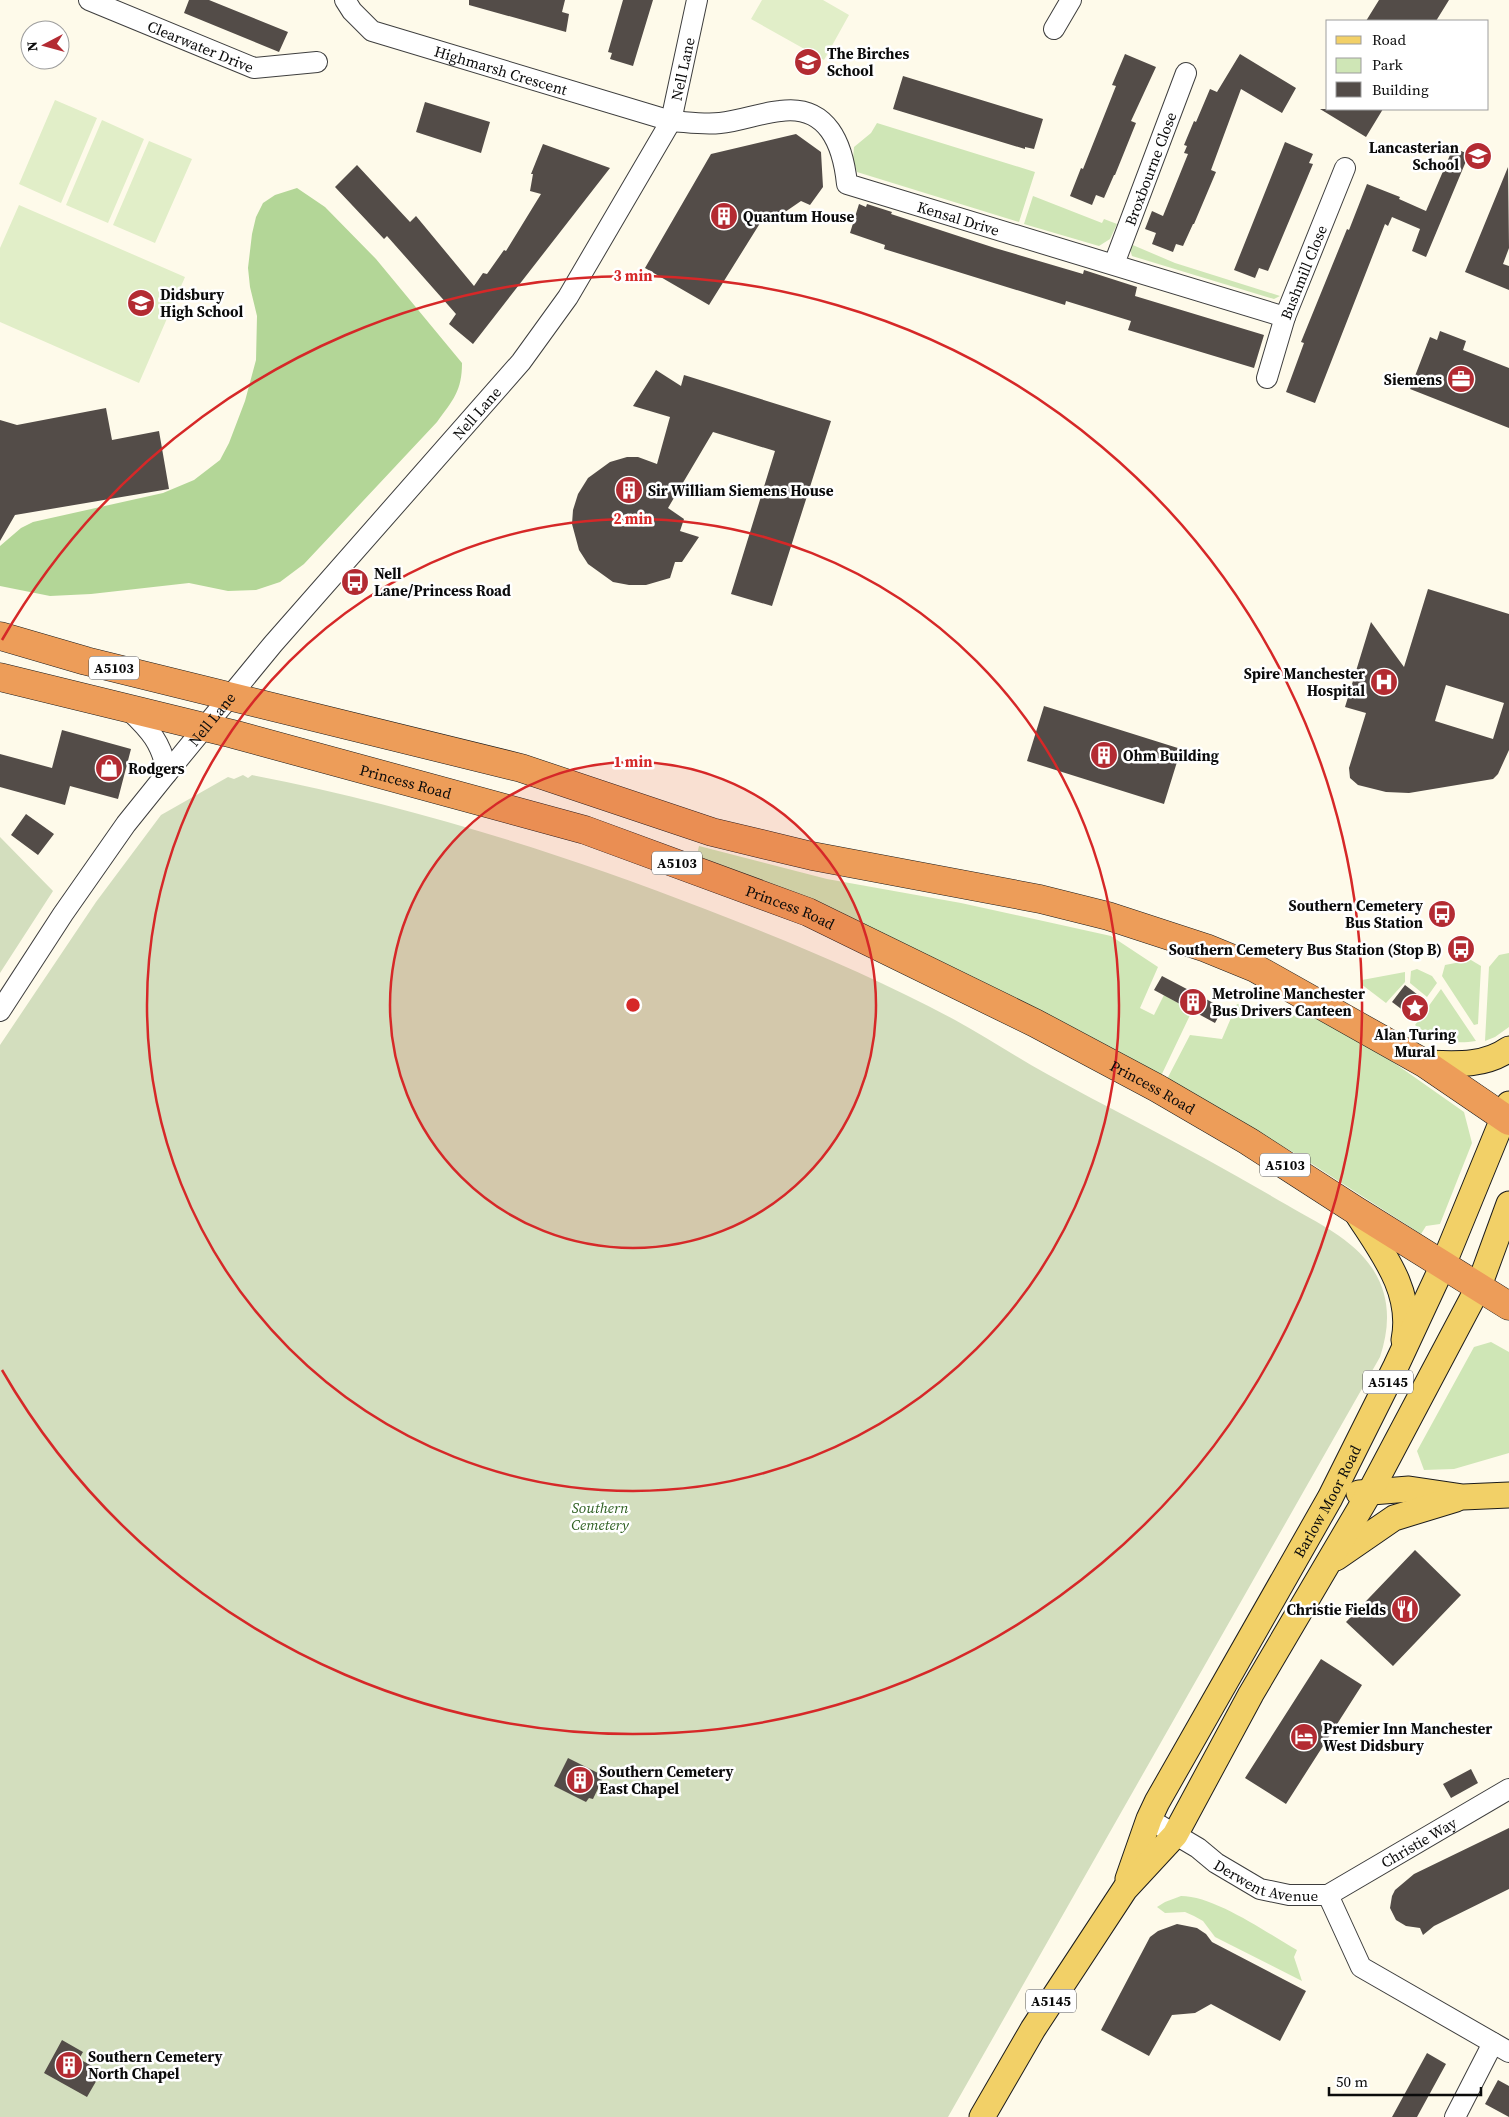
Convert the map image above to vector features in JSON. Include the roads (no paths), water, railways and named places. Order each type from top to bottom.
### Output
[{"type":"highway","name":"A5103","points":[[0,636],[86,661],[521,768],[712,832],[812,856],[1040,899],[1108,916],[1206,948],[1255,968],[1424,1063],[1508,1114]]},
{"type":"highway","name":"Princess Road","points":[[0,677],[205,727],[585,830],[808,912],[1017,1014],[1132,1074],[1248,1141],[1509,1306]]},
{"type":"main road","points":[[1424,1063],[1475,1063],[1495,1057],[1509,1049]]},
{"type":"main road","name":"Barlow Moor Road","points":[[1125,1889],[1149,1818],[1330,1498],[1396,1366],[1443,1265],[1508,1114]]},
{"type":"main road","name":"Barlow Moor Road","points":[[982,2117],[1032,2029],[1125,1889],[1175,1835],[1251,1694],[1371,1490],[1479,1286],[1509,1204]]},
{"type":"main road","name":"A5145","points":[[1355,1210],[1390,1266],[1401,1290],[1406,1319],[1405,1337],[1396,1366]]},
{"type":"main road","name":"A5145","points":[[1330,1498],[1371,1490],[1409,1488],[1463,1497],[1509,1495]]},
{"type":"main road","name":"A5145","points":[[1327,1564],[1394,1518],[1463,1497]]},
{"type":"street","name":"Clearwater Drive","points":[[89,0],[254,68],[317,62]]},
{"type":"street","name":"Highmarsh Crescent","points":[[345,0],[352,12],[372,31],[671,121]]},
{"type":"street","name":"Nell Lane","points":[[0,1011],[63,914],[126,824],[166,773],[229,696],[524,357],[568,297],[591,262],[671,121],[697,0]]},
{"type":"street","points":[[1054,28],[1071,0]]},
{"type":"street","name":"Broxbourne Close","points":[[1114,264],[1186,73]]},
{"type":"street","name":"Kensal Drive","points":[[671,121],[717,124],[782,110],[804,112],[815,116],[826,124],[838,141],[845,161],[847,184],[1285,317]]},
{"type":"street","name":"Bushmill Close","points":[[1267,378],[1285,317],[1345,168]]},
{"type":"street","points":[[128,709],[151,731],[164,759],[166,773]]},
{"type":"street","name":"Christie Way","points":[[1328,1895],[1509,1789]]},
{"type":"street","name":"Derwent Avenue","points":[[1149,1818],[1198,1848],[1216,1863],[1260,1889],[1289,1895],[1328,1895],[1361,1967],[1501,2048]]},
{"type":"street","points":[[1455,2117],[1501,2048]]},
{"type":"place","name":"The Birches School","points":[[808,62]]},
{"type":"place","name":"Lancasterian School","points":[[1478,156]]},
{"type":"place","name":"Quantum House","points":[[724,216]]},
{"type":"place","name":"Didsbury High School","points":[[141,303]]},
{"type":"place","name":"Siemens","points":[[1461,379]]},
{"type":"place","name":"Sir William Siemens House","points":[[629,490]]},
{"type":"place","name":"Nell Lane/Princess Road","points":[[355,582]]},
{"type":"place","name":"Spire Manchester Hospital","points":[[1384,682]]},
{"type":"place","name":"Ohm Building","points":[[1104,755]]},
{"type":"place","name":"Rodgers","points":[[109,768]]},
{"type":"place","name":"Southern Cemetery Bus Station","points":[[1442,914]]},
{"type":"place","name":"Southern Cemetery Bus Station (Stop B)","points":[[1461,949]]},
{"type":"place","name":"Metroline Manchester Bus Drivers Canteen","points":[[1193,1002]]},
{"type":"place","name":"Alan Turing Mural","points":[[1415,1008]]},
{"type":"place","name":"Christie Fields","points":[[1405,1609]]},
{"type":"place","name":"Premier Inn Manchester West Didsbury","points":[[1304,1737]]},
{"type":"place","name":"Southern Cemetery East Chapel","points":[[580,1780]]},
{"type":"place","name":"Southern Cemetery North Chapel","points":[[69,2065]]},
{"type":"park label","name":"Southern Cemetery","points":[[600,1516]]}]
